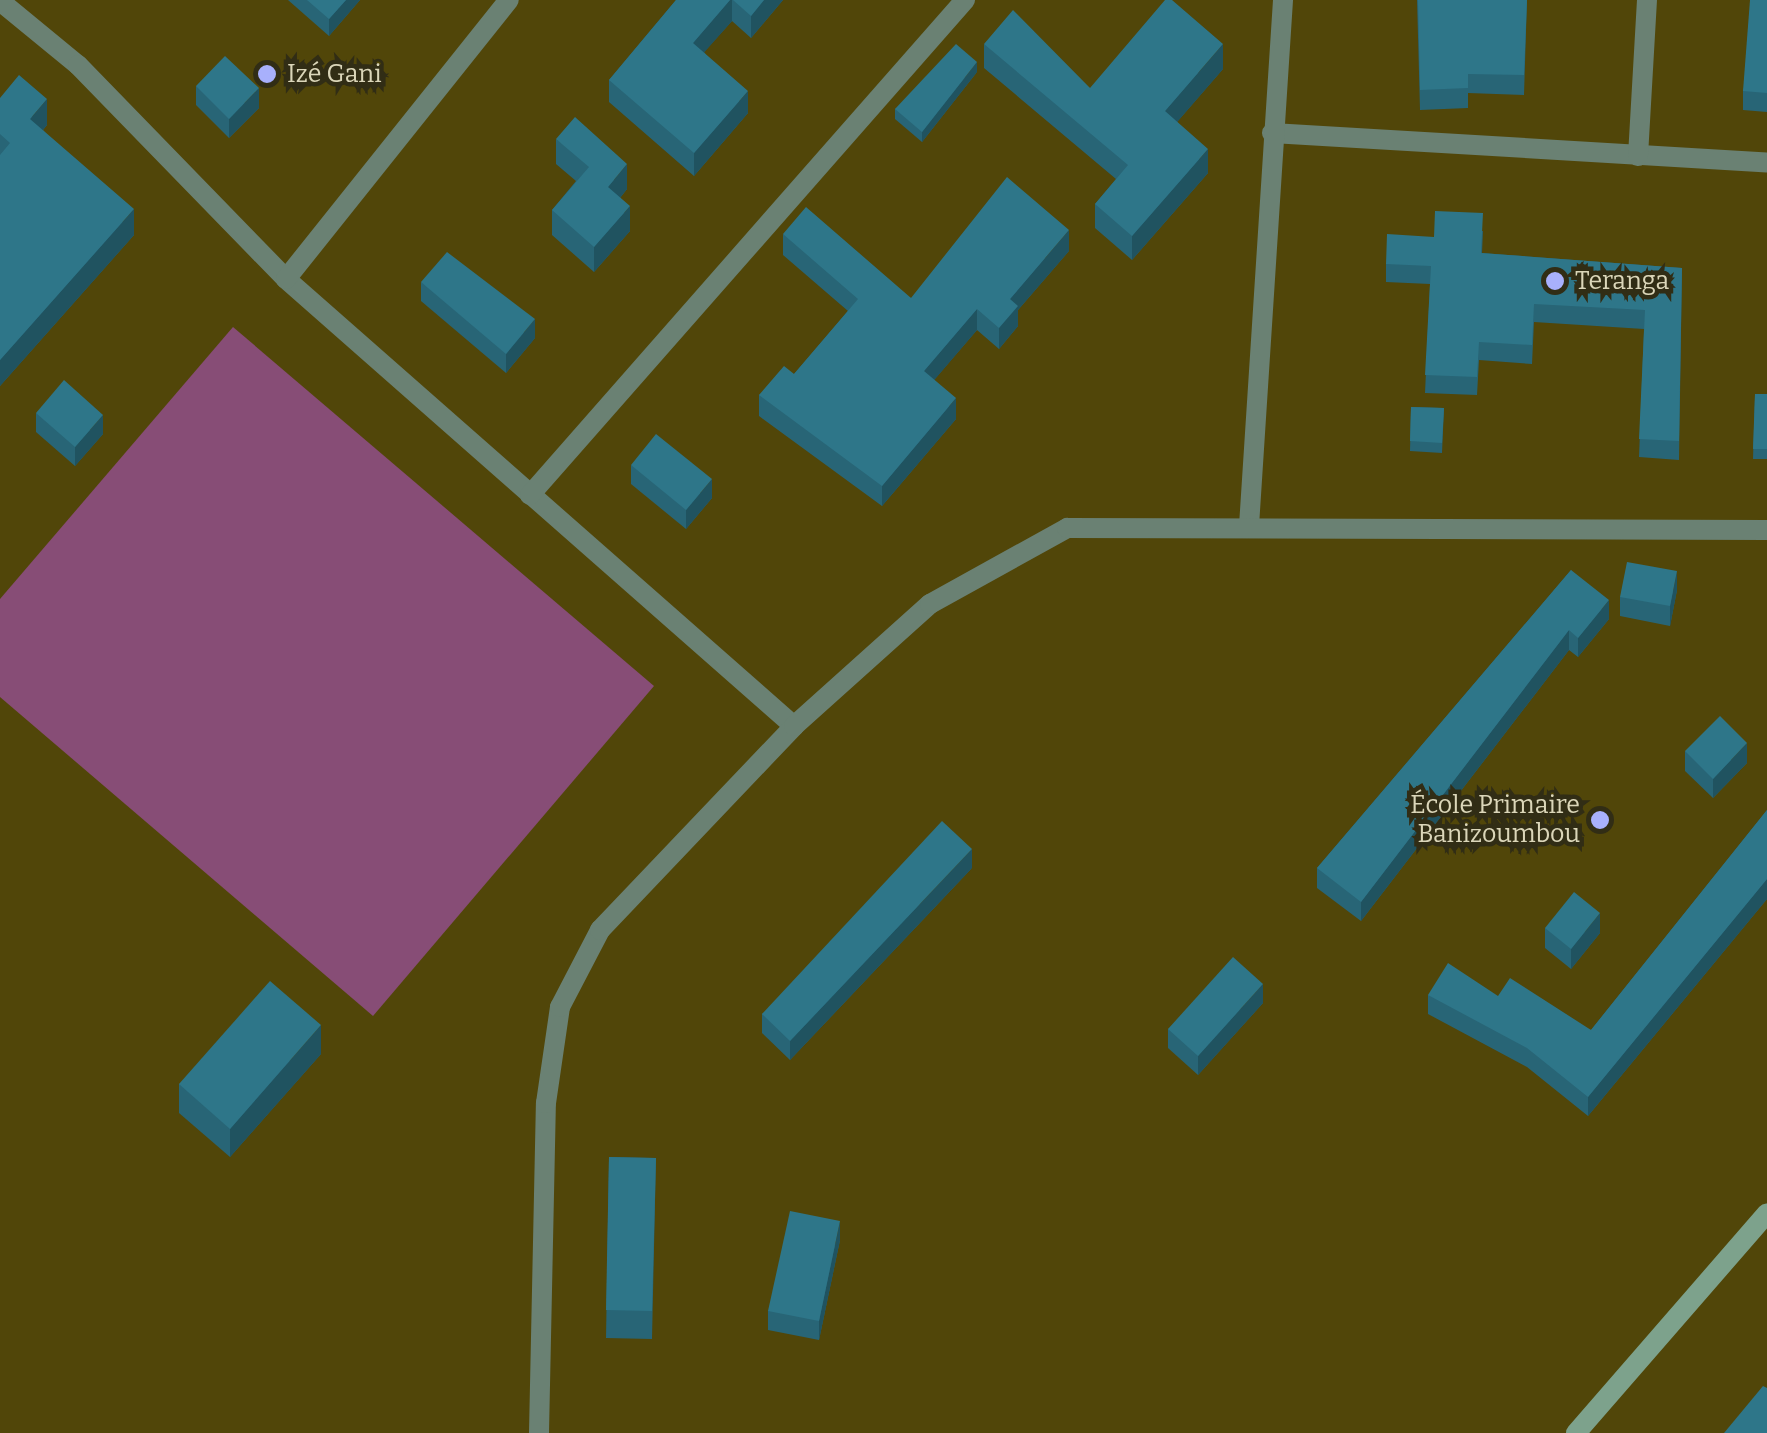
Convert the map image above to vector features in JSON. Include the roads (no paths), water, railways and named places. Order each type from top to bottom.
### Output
[{"type":"street","points":[[286,279],[509,0]]},
{"type":"street","points":[[530,494],[966,0]]},
{"type":"street","points":[[1250,526],[1283,0]]},
{"type":"street","points":[[1638,156],[1646,0]]},
{"type":"street","points":[[15,5],[286,279],[794,726]]},
{"type":"street","points":[[1272,133],[1767,162]]},
{"type":"street","points":[[539,1433],[546,1103],[560,1007],[600,930],[794,726],[930,604],[1067,528],[1767,530]]},
{"type":"street","points":[[1576,1433],[1767,1213]]},
{"type":"place","name":"Izé Gani","points":[[267,74]]},
{"type":"place","name":"Teranga","points":[[1555,281]]},
{"type":"place","name":"École Primaire Banizoumbou","points":[[1600,820]]}]
